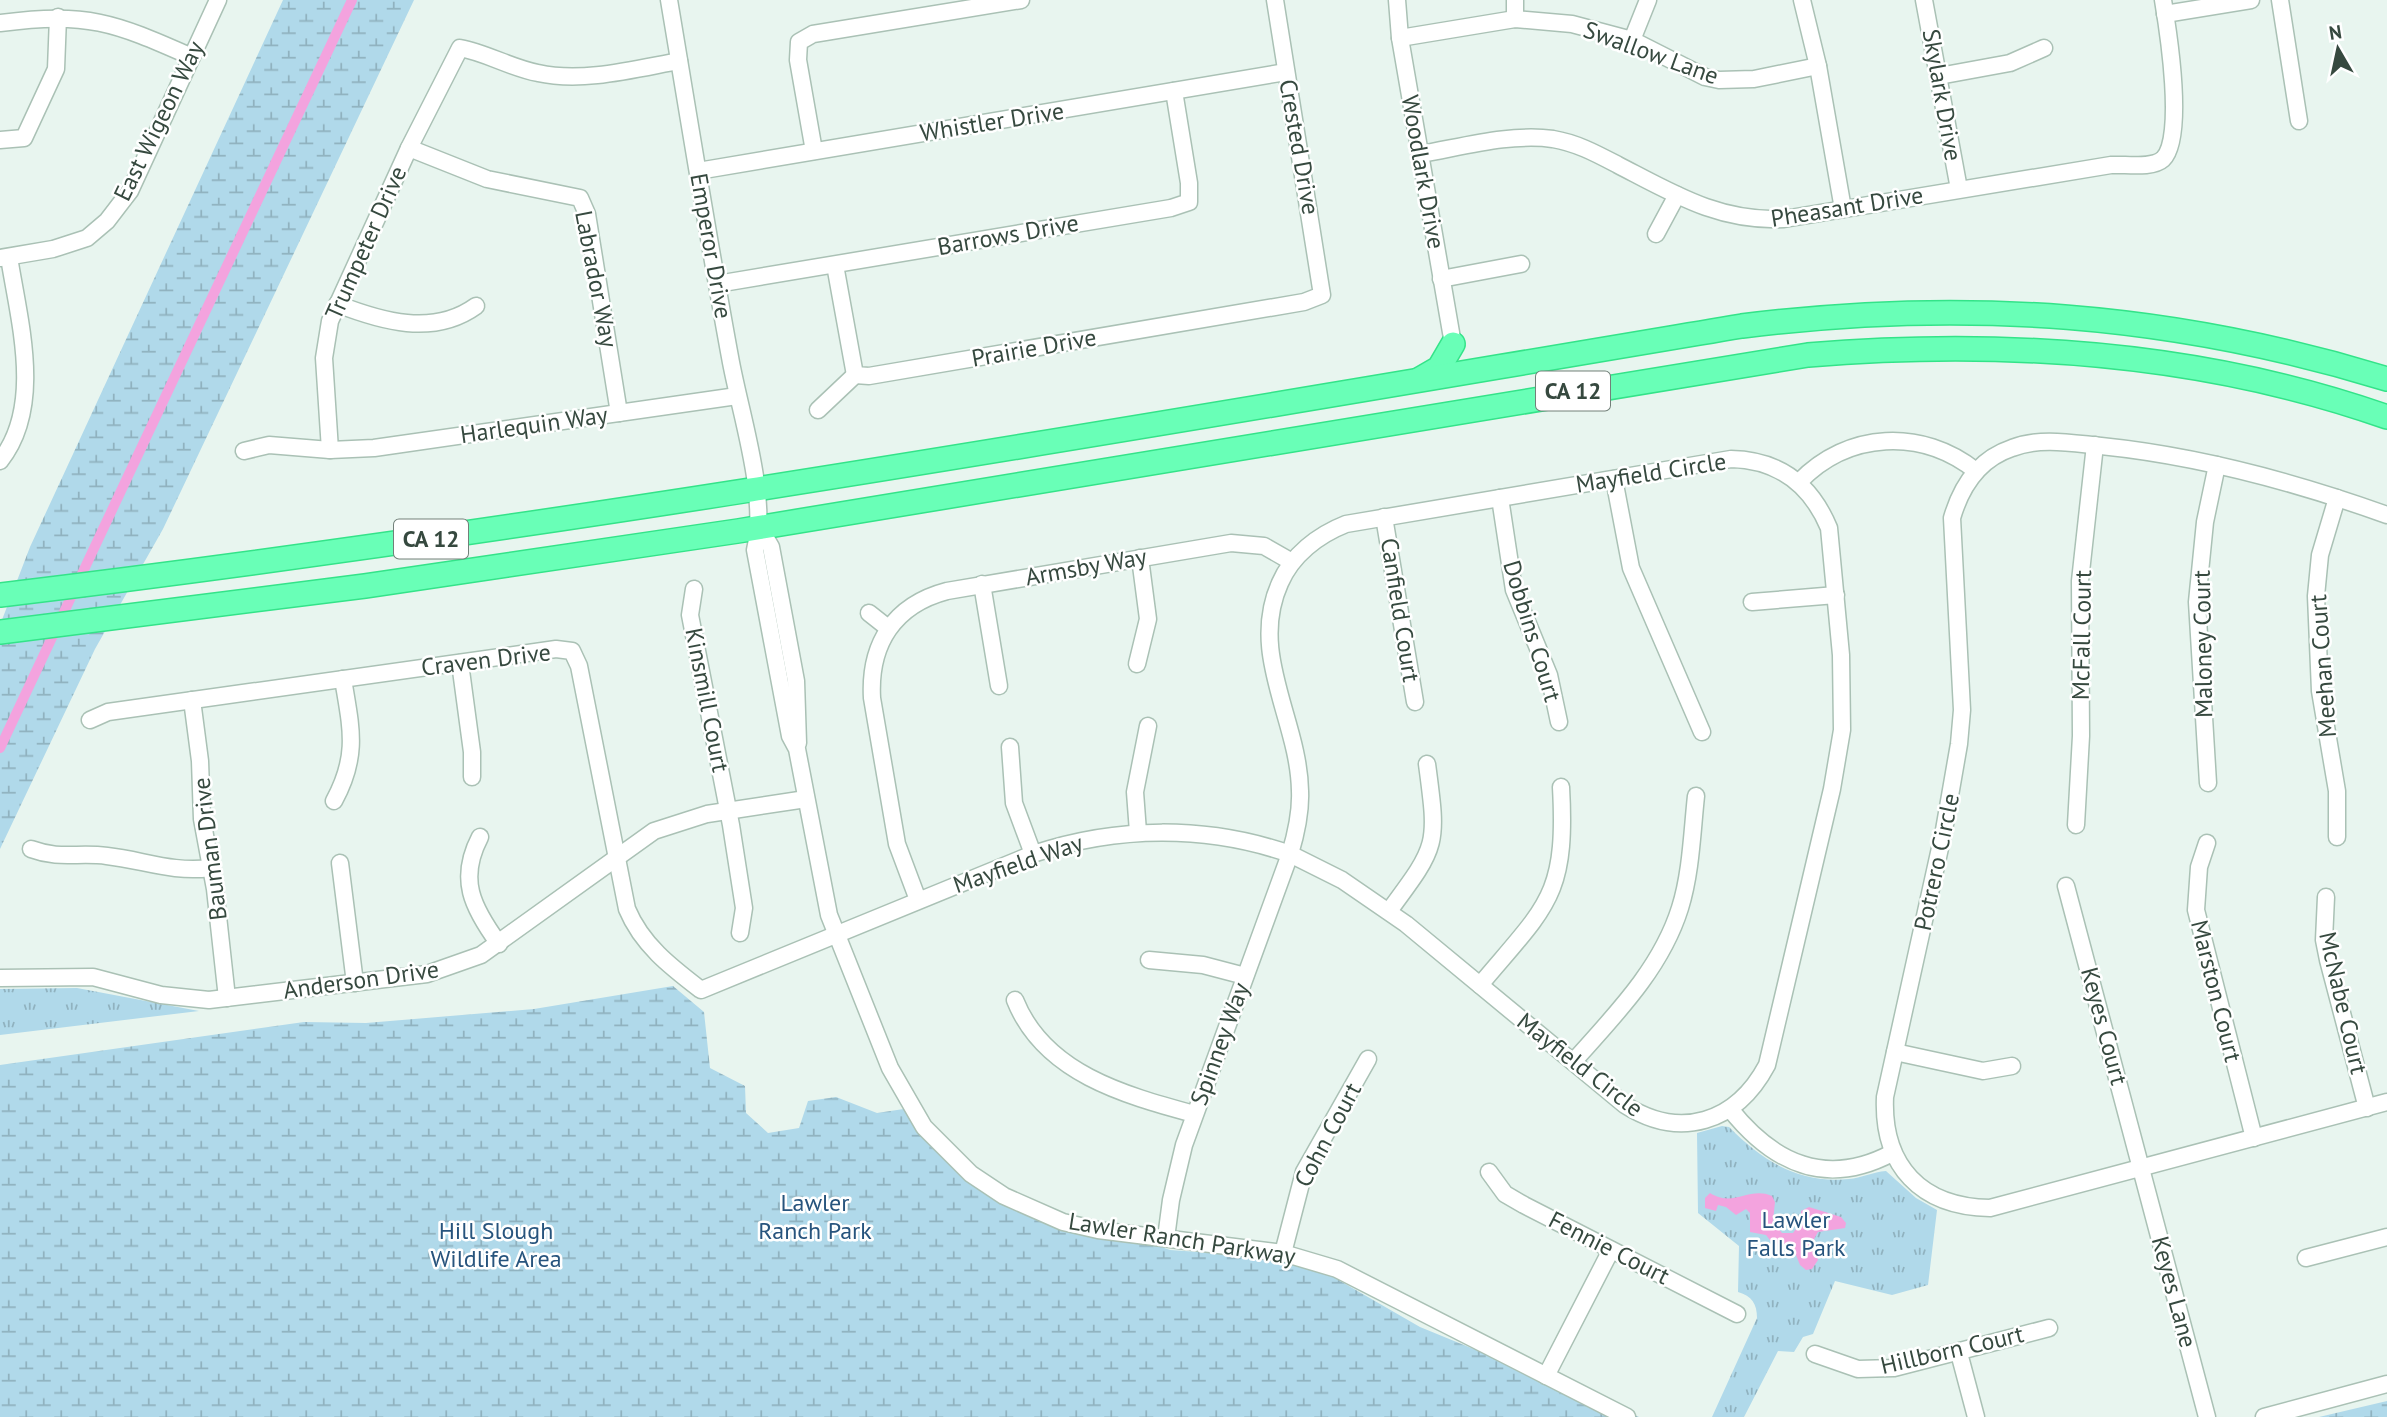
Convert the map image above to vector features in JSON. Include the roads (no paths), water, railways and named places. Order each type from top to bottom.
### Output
[{"type":"highway","name":"CA 12","points":[[0,595],[451,537],[755,491],[1805,318],[1961,310],[2095,318],[2168,327],[2285,350],[2387,379]]},
{"type":"highway","points":[[1415,381],[1439,368],[1452,344],[1466,359],[1497,368]]},
{"type":"highway","name":"CA 12","points":[[0,632],[503,567],[760,528],[1747,362],[1864,350],[2027,349],[2151,362],[2277,386],[2387,417]]},
{"type":"street","name":"East Wigeon Way","points":[[5,258],[53,249],[87,238],[107,222],[130,191],[218,0]]},
{"type":"street","name":"Emperor Drive","points":[[669,0],[755,491]]},
{"type":"street","points":[[814,151],[798,60],[799,42],[813,34],[1021,0]]},
{"type":"street","name":"Crested Drive","points":[[1275,0],[1322,295]]},
{"type":"street","name":"Woodlark Drive","points":[[1396,0],[1400,38],[1452,344]]},
{"type":"street","points":[[1515,0],[1515,19]]},
{"type":"street","points":[[1632,40],[1648,0]]},
{"type":"street","points":[[1802,0],[1818,66],[1843,209]]},
{"type":"street","name":"Skylark Drive","points":[[1924,0],[1959,189]]},
{"type":"street","points":[[2164,7],[2251,0]]},
{"type":"street","points":[[2280,0],[2299,121]]},
{"type":"street","name":"Pheasant Drive","points":[[1420,154],[1519,138],[1555,140],[1580,146],[1677,195],[1733,217],[1757,220],[1843,209],[2111,165],[2154,164],[2163,159],[2173,139],[2172,82],[2164,7]]},
{"type":"street","points":[[0,140],[24,138],[56,69],[58,17]]},
{"type":"street","points":[[0,23],[58,17],[106,22],[192,57]]},
{"type":"street","name":"Swallow Lane","points":[[1400,38],[1515,19],[1572,24],[1632,40],[1705,77],[1719,80],[1754,79],[1818,66]]},
{"type":"street","name":"Trumpeter Drive","points":[[330,450],[325,338],[337,304],[409,148],[460,48],[516,68],[566,76],[680,61]]},
{"type":"street","points":[[1939,76],[2010,63],[2044,48]]},
{"type":"street","name":"Whistler Drive","points":[[698,171],[1286,72]]},
{"type":"street","name":"Barrows Drive","points":[[717,284],[1171,208],[1189,202],[1189,183],[1174,91]]},
{"type":"street","name":"Labrador Way","points":[[409,148],[486,179],[580,198],[587,214],[619,413]]},
{"type":"street","points":[[1656,234],[1677,195]]},
{"type":"street","points":[[0,461],[17,434],[26,400],[5,258]]},
{"type":"street","points":[[1441,279],[1521,264]]},
{"type":"street","points":[[818,410],[855,375],[835,265]]},
{"type":"street","name":"Prairie Drive","points":[[855,375],[869,376],[1304,302],[1322,295]]},
{"type":"street","points":[[337,304],[382,320],[420,324],[449,320],[476,306]]},
{"type":"street","name":"Harlequin Way","points":[[244,451],[270,445],[330,450],[374,448],[737,396]]},
{"type":"street","points":[[1799,482],[1827,458],[1849,448],[1886,440],[1927,444],[1948,452],[1976,471]]},
{"type":"street","name":"Potrero Circle","points":[[2387,515],[2337,498],[2217,465],[2095,445],[2047,440],[2027,443],[2009,448],[1976,471],[1958,499],[1952,518],[1962,710],[1955,776],[1895,1052],[1884,1116],[1892,1153],[1912,1179],[1928,1193],[1947,1203],[1969,1208],[1990,1208],[2387,1102]]},
{"type":"street","name":"McFall Court","points":[[2076,825],[2081,736],[2080,580],[2095,445]]},
{"type":"street","name":"Mayfield Circle","points":[[1739,459],[1766,463],[1799,482],[1821,509],[1829,528],[1843,705],[1832,789],[1776,1040],[1757,1084],[1730,1109],[1695,1123],[1659,1122],[1625,1105],[1388,911],[1342,880],[1290,855],[1296,834],[1300,790],[1272,665],[1268,628],[1274,595],[1292,562],[1332,530],[1346,524],[1739,459]]},
{"type":"street","name":"Maloney Court","points":[[2208,783],[2197,602],[2205,522],[2217,465]]},
{"type":"street","points":[[1614,479],[1631,568],[1702,732]]},
{"type":"street","name":"Lawler Ranch Parkway","points":[[755,491],[760,528],[771,547],[796,681],[800,735],[797,748],[821,885],[836,934],[890,1068],[925,1127],[946,1150],[971,1174],[1032,1210],[1098,1230],[1283,1253],[1337,1269],[1627,1417]]},
{"type":"street","name":"Dobbins Court","points":[[1500,498],[1514,590],[1549,675],[1559,722]]},
{"type":"street","name":"Meehan Court","points":[[2337,498],[2320,555],[2316,596],[2322,710],[2337,791],[2337,837]]},
{"type":"street","name":"Canfield Court","points":[[1384,517],[1415,702]]},
{"type":"street","name":"Armsby Way","points":[[918,900],[897,844],[872,698],[873,662],[888,628],[899,615],[929,595],[982,584],[1240,543],[1264,546],[1292,562]]},
{"type":"street","points":[[1137,664],[1148,619],[1140,558]]},
{"type":"street","points":[[982,584],[999,686]]},
{"type":"street","name":"Kinsmill Court","points":[[694,589],[690,615],[744,908],[740,933]]},
{"type":"street","points":[[1752,601],[1836,595]]},
{"type":"street","points":[[869,613],[888,628]]},
{"type":"street","name":"Craven Drive","points":[[90,720],[108,712],[556,649],[572,651],[579,666],[616,856]]},
{"type":"street","points":[[460,663],[472,752],[471,777]]},
{"type":"street","points":[[334,801],[352,759],[352,739],[343,679]]},
{"type":"street","name":"Bauman Drive","points":[[192,700],[200,761],[202,819],[227,998]]},
{"type":"street","points":[[1138,832],[1135,792],[1148,726]]},
{"type":"street","points":[[1010,747],[1014,803],[1032,854]]},
{"type":"street","points":[[1388,911],[1430,853],[1434,810],[1427,764]]},
{"type":"street","points":[[1480,985],[1528,929],[1545,906],[1555,885],[1563,847],[1561,786]]},
{"type":"street","points":[[1573,1062],[1644,978],[1671,934],[1686,886],[1696,796]]},
{"type":"street","name":"Anderson Drive","points":[[0,978],[93,977],[187,999],[227,998],[426,974],[457,966],[499,943],[654,831],[681,820],[728,810],[806,799]]},
{"type":"street","name":"Mayfield Way","points":[[616,856],[627,909],[635,928],[647,944],[701,990],[1032,854],[1086,839],[1138,832],[1212,835],[1290,855]]},
{"type":"street","points":[[480,837],[469,858],[467,873],[480,912],[499,943]]},
{"type":"street","name":"Marston Court","points":[[2207,843],[2199,867],[2196,910],[2254,1138]]},
{"type":"street","points":[[30,849],[53,857],[107,856],[178,870],[210,868]]},
{"type":"street","name":"Spinney Way","points":[[1166,1238],[1176,1174],[1194,1114],[1290,855]]},
{"type":"street","points":[[340,863],[355,983]]},
{"type":"street","name":"Keyes Court","points":[[2066,886],[2141,1167]]},
{"type":"street","name":"McNabe Court","points":[[2326,897],[2324,940],[2367,1108]]},
{"type":"street","points":[[1149,960],[1203,965],[1245,976]]},
{"type":"street","points":[[1015,1000],[1033,1036],[1067,1066],[1194,1114]]},
{"type":"street","points":[[1895,1052],[1983,1072],[2012,1066]]},
{"type":"street","name":"Cohn Court","points":[[1283,1253],[1304,1172],[1368,1059]]},
{"type":"street","points":[[1730,1109],[1758,1142],[1778,1156],[1798,1164],[1839,1169],[1863,1166],[1892,1153]]},
{"type":"street","name":"Keyes Lane","points":[[2141,1167],[2207,1417]]},
{"type":"street","name":"Fennie Court","points":[[1489,1172],[1505,1194],[1737,1314]]},
{"type":"street","points":[[2306,1258],[2387,1237]]},
{"type":"street","points":[[1546,1376],[1611,1250]]},
{"type":"street","name":"Hillborn Court","points":[[1815,1354],[1858,1368],[1879,1369],[1959,1353],[2049,1328]]},
{"type":"street","points":[[1959,1353],[1976,1417]]},
{"type":"street","points":[[2264,1417],[2387,1384]]},
{"type":"waterway","points":[[0,748],[352,0]]},
{"type":"park label","name":"Lawler Ranch Park","points":[[815,1217]]},
{"type":"park label","name":"Lawler Falls Park","points":[[1796,1234]]},
{"type":"park label","name":"Hill Slough Wildlife Area","points":[[496,1245]]}]
